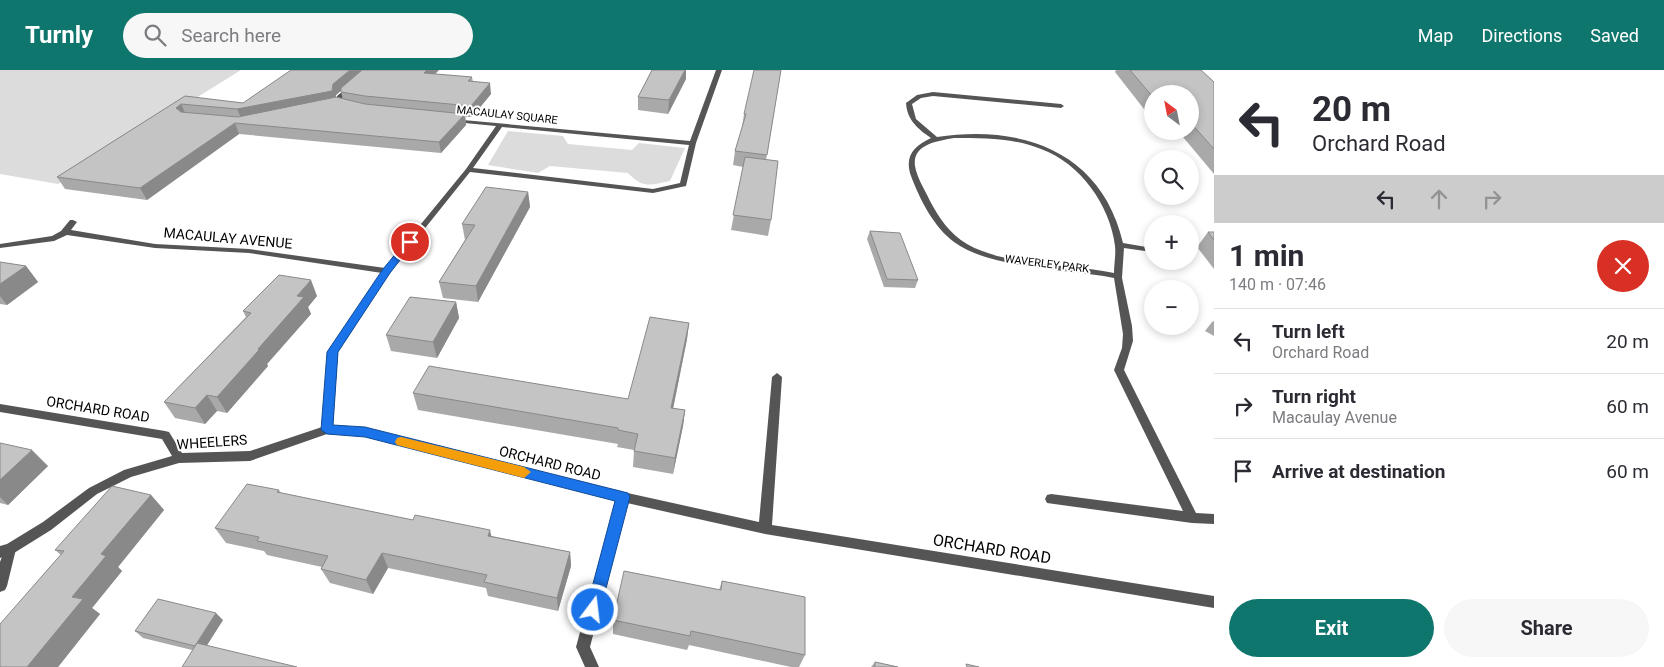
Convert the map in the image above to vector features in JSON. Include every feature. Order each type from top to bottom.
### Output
[{"type":"street","points":[[339,105],[339,97],[371,70]]},
{"type":"street","points":[[468,170],[653,191],[683,184],[693,143],[719,70]]},
{"type":"street","points":[[935,138],[919,127],[909,114],[909,103],[919,96],[933,94],[1061,106]]},
{"type":"street","points":[[330,107],[339,105],[355,109]]},
{"type":"street","name":"MACAULAY SQUARE","points":[[444,119],[693,143]]},
{"type":"street","points":[[327,430],[333,352],[386,272],[468,170],[500,125]]},
{"type":"street","name":"WAVERLEY PARK","points":[[1118,276],[1088,269],[1006,260],[972,250],[947,234],[927,202],[911,165],[913,153],[923,144],[935,138],[955,136],[1011,140],[1042,147],[1070,160],[1087,178],[1110,215],[1119,245],[1118,276],[1128,341],[1119,370],[1192,518]]},
{"type":"street","points":[[0,246],[29,241],[48,241],[66,232],[73,222]]},
{"type":"street","name":"MACAULAY AVENUE","points":[[66,232],[155,246],[249,251],[386,272]]},
{"type":"street","points":[[1119,245],[1144,249]]},
{"type":"street","points":[[765,529],[777,377]]},
{"type":"street","name":"ORCHARD ROAD","points":[[0,408],[165,435],[180,458]]},
{"type":"street","name":"WHEELERS","points":[[5,550],[47,526],[93,490],[128,473],[180,458],[250,456],[327,430]]},
{"type":"street","name":"ORCHARD ROAD","points":[[327,430],[365,432],[623,497],[765,529],[1214,602]]},
{"type":"street","points":[[592,667],[583,647],[623,497]]},
{"type":"street","points":[[1051,499],[1192,518],[1214,519]]},
{"type":"street","points":[[0,586],[5,550]]},
{"type":"shaded area","points":[[0,70],[241,70],[58,184],[0,174]]},
{"type":"shaded area","points":[[508,131],[563,136],[568,144],[632,150],[639,143],[685,148],[670,181],[647,185],[638,182],[628,173],[550,166],[538,173],[488,165]]},
{"type":"building","points":[[291,70],[350,70],[333,84],[332,91],[237,109],[181,104],[176,108],[181,112],[238,117],[336,97],[365,104],[465,114],[439,142],[235,123],[140,188],[57,177],[185,96],[243,103]]},
{"type":"building","points":[[362,70],[427,70],[424,73],[472,77],[468,81],[490,83],[471,106],[341,92],[341,88]]},
{"type":"building","points":[[652,70],[685,70],[669,100],[638,97]]},
{"type":"building","points":[[754,70],[781,70],[767,155],[735,151],[746,114],[744,114]]},
{"type":"building","points":[[1130,70],[1201,70],[1214,82],[1214,149],[1199,132],[1199,85],[1144,85],[1144,87]]},
{"type":"building","points":[[745,157],[778,161],[771,220],[733,215]]},
{"type":"building","points":[[486,187],[528,192],[476,286],[439,282],[475,225],[462,224]]},
{"type":"building","points":[[870,231],[900,233],[918,280],[887,279]]},
{"type":"building","points":[[1208,232],[1214,232],[1214,240]]},
{"type":"building","points":[[0,262],[26,266],[0,284]]},
{"type":"building","points":[[279,275],[311,280],[297,296],[304,297],[217,397],[207,395],[195,408],[164,402],[251,313],[243,311]]},
{"type":"building","points":[[410,297],[456,302],[433,342],[386,335]]},
{"type":"building","points":[[650,317],[689,323],[671,408],[685,410],[675,458],[634,451],[638,434],[618,430],[618,428],[413,393],[429,366],[628,399]]},
{"type":"building","points":[[0,443],[32,450],[0,480]]},
{"type":"building","points":[[247,484],[413,520],[415,515],[490,530],[488,536],[570,552],[557,598],[484,582],[487,575],[382,553],[366,580],[321,569],[328,556],[257,541],[259,537],[215,528]]},
{"type":"building","points":[[112,486],[151,495],[101,554],[106,556],[72,597],[83,599],[27,667],[0,667],[0,624],[64,551],[55,550]]},
{"type":"building","points":[[624,571],[721,590],[722,581],[805,597],[805,655],[691,631],[690,636],[613,620]]},
{"type":"building","points":[[158,599],[216,613],[195,646],[135,631]]},
{"type":"building","points":[[197,643],[297,667],[182,667]]},
{"type":"building","points":[[875,662],[898,667],[875,667]]},
{"type":"building","points":[[966,664],[979,667],[967,667]]},
{"type":"slow traffic","points":[[401,442],[524,472]]},
{"type":"route","points":[[410,242],[386,272],[333,352],[327,430],[365,432],[623,497],[593,610]]}]
